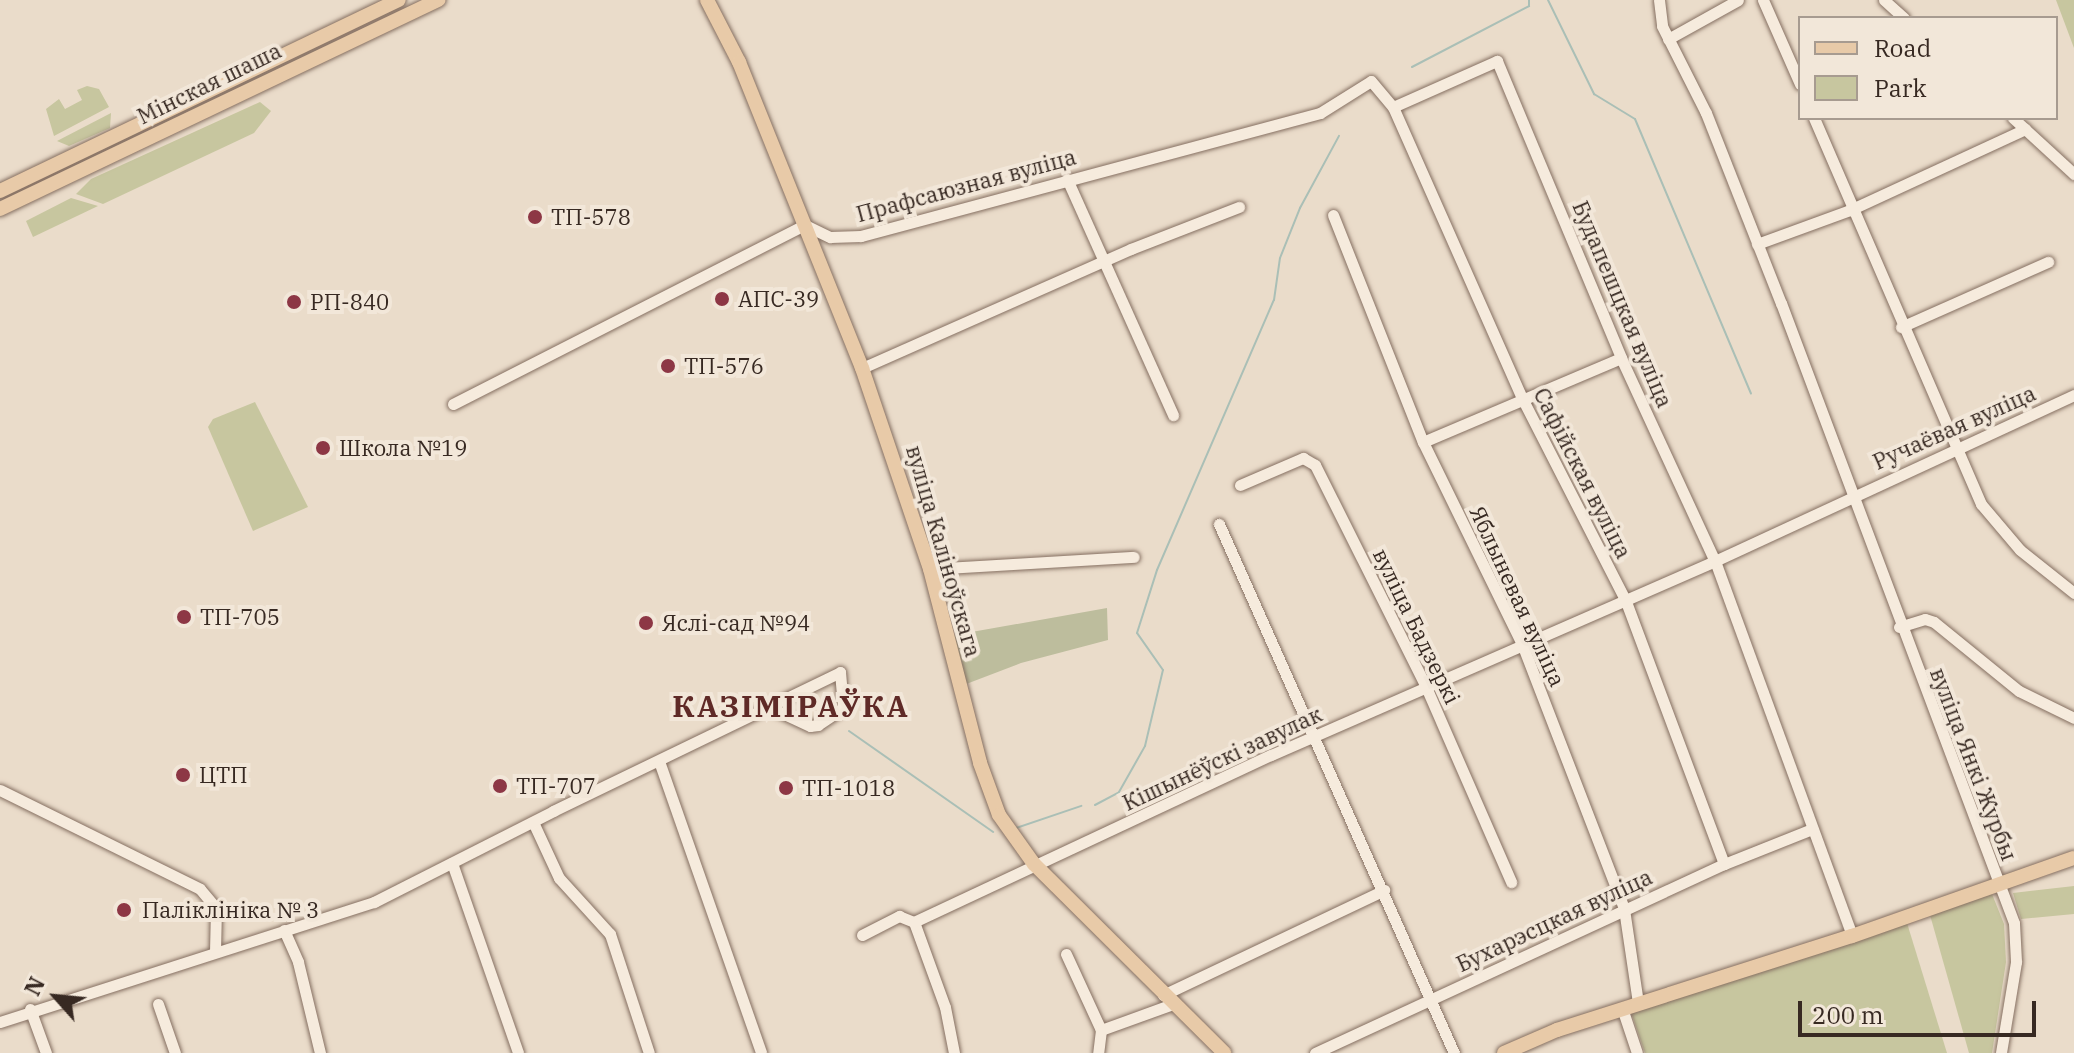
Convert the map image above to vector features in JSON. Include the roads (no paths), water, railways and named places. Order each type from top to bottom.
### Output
[{"type":"main road","name":"Мінская шаша","points":[[0,191],[399,0]]},
{"type":"main road","name":"Мінская шаша","points":[[0,209],[439,0]]},
{"type":"main road","name":"вуліца Каліноўскага","points":[[707,0],[739,62],[862,368],[930,569],[980,763],[1011,837],[1166,1000],[1224,1053]]},
{"type":"main road","points":[[1504,1053],[1622,1008],[1852,936],[2074,858]]},
{"type":"street","name":"вуліца Янкі Журбы","points":[[1659,0],[1658,15],[1706,113],[2014,923],[2016,962],[2001,1053]]},
{"type":"street","points":[[1668,39],[1738,0]]},
{"type":"street","points":[[1763,0],[1798,79]]},
{"type":"street","points":[[1884,0],[1902,16]]},
{"type":"street","name":"Будапешцкая вуліца","points":[[1393,107],[1497,61],[1621,358],[1715,561],[1852,936]]},
{"type":"street","name":"Прафсаюзная вуліца","points":[[805,225],[830,237],[861,236],[1320,113],[1371,81],[1393,107]]},
{"type":"street","name":"Сафійская вуліца","points":[[1393,107],[1523,400],[1625,599],[1724,864]]},
{"type":"street","points":[[1815,120],[1850,210],[1981,504],[2020,550],[2074,593]]},
{"type":"street","points":[[2015,120],[2074,174]]},
{"type":"street","points":[[1757,244],[1850,210],[2025,129]]},
{"type":"street","points":[[1067,179],[1173,415]]},
{"type":"street","points":[[862,368],[1104,261],[1239,207]]},
{"type":"street","name":"Яблыневая вуліца","points":[[1333,215],[1423,442],[1522,644],[1624,909],[1638,1003]]},
{"type":"street","points":[[453,404],[805,225]]},
{"type":"street","points":[[1901,327],[2048,262]]},
{"type":"street","points":[[1423,442],[1621,358]]},
{"type":"street","name":"Ручаёвая вуліца","points":[[1715,561],[1955,446],[2074,395]]},
{"type":"street","name":"вуліца Бадзеркі","points":[[1240,485],[1303,458],[1312,461],[1426,687],[1511,882]]},
{"type":"street","points":[[1219,524],[1454,1053]]},
{"type":"street","points":[[930,569],[1134,557]]},
{"type":"street","points":[[1426,687],[1715,561]]},
{"type":"street","points":[[1899,627],[1925,619],[1934,622],[2019,691],[2074,718]]},
{"type":"street","points":[[0,1022],[30,1009],[374,902],[533,822],[840,672],[843,708],[818,725],[810,726],[769,707]]},
{"type":"street","name":"Кішынёўскі завулак","points":[[862,935],[899,916],[914,922],[1034,864],[1159,811],[1315,735],[1426,687]]},
{"type":"street","points":[[659,761],[761,1053]]},
{"type":"street","points":[[0,790],[200,889],[216,908],[215,951]]},
{"type":"street","points":[[533,822],[559,878],[610,934],[649,1053]]},
{"type":"street","name":"Бухарэсцкая вуліца","points":[[1315,1053],[1624,909],[1812,829]]},
{"type":"street","points":[[452,863],[518,1053]]},
{"type":"street","points":[[1101,1030],[1384,890]]},
{"type":"street","points":[[914,922],[945,1007],[954,1053]]},
{"type":"street","points":[[284,930],[298,962],[320,1053]]},
{"type":"street","points":[[1066,954],[1101,1030],[1098,1053]]},
{"type":"street","points":[[158,1004],[175,1053]]},
{"type":"street","points":[[1622,1008],[1637,1053]]},
{"type":"street","points":[[30,1009],[46,1053]]},
{"type":"waterway","points":[[1412,67],[1529,6],[1529,0]]},
{"type":"waterway","points":[[1548,0],[1594,94],[1635,119],[1751,393]]},
{"type":"waterway","points":[[1095,805],[1119,792],[1145,746],[1163,670],[1137,633],[1157,570],[1274,300],[1280,258],[1300,208],[1339,136]]},
{"type":"waterway","points":[[849,731],[993,832]]},
{"type":"waterway","points":[[1016,828],[1081,806]]},
{"type":"place","name":"ТП-578","points":[[535,217]]},
{"type":"place","name":"АПС-39","points":[[722,299]]},
{"type":"place","name":"РП-840","points":[[294,302]]},
{"type":"place","name":"ТП-576","points":[[668,366]]},
{"type":"place","name":"Школа №19","points":[[323,448]]},
{"type":"place","name":"ТП-705","points":[[184,617]]},
{"type":"place","name":"Яслі-сад №94","points":[[646,623]]},
{"type":"place","name":"ЦТП","points":[[183,775]]},
{"type":"place","name":"ТП-707","points":[[500,786]]},
{"type":"place","name":"ТП-1018","points":[[786,788]]},
{"type":"place","name":"Паліклініка № 3","points":[[124,910]]},
{"type":"district","name":"КАЗІМІРАЎКА","points":[[791,706]]}]
